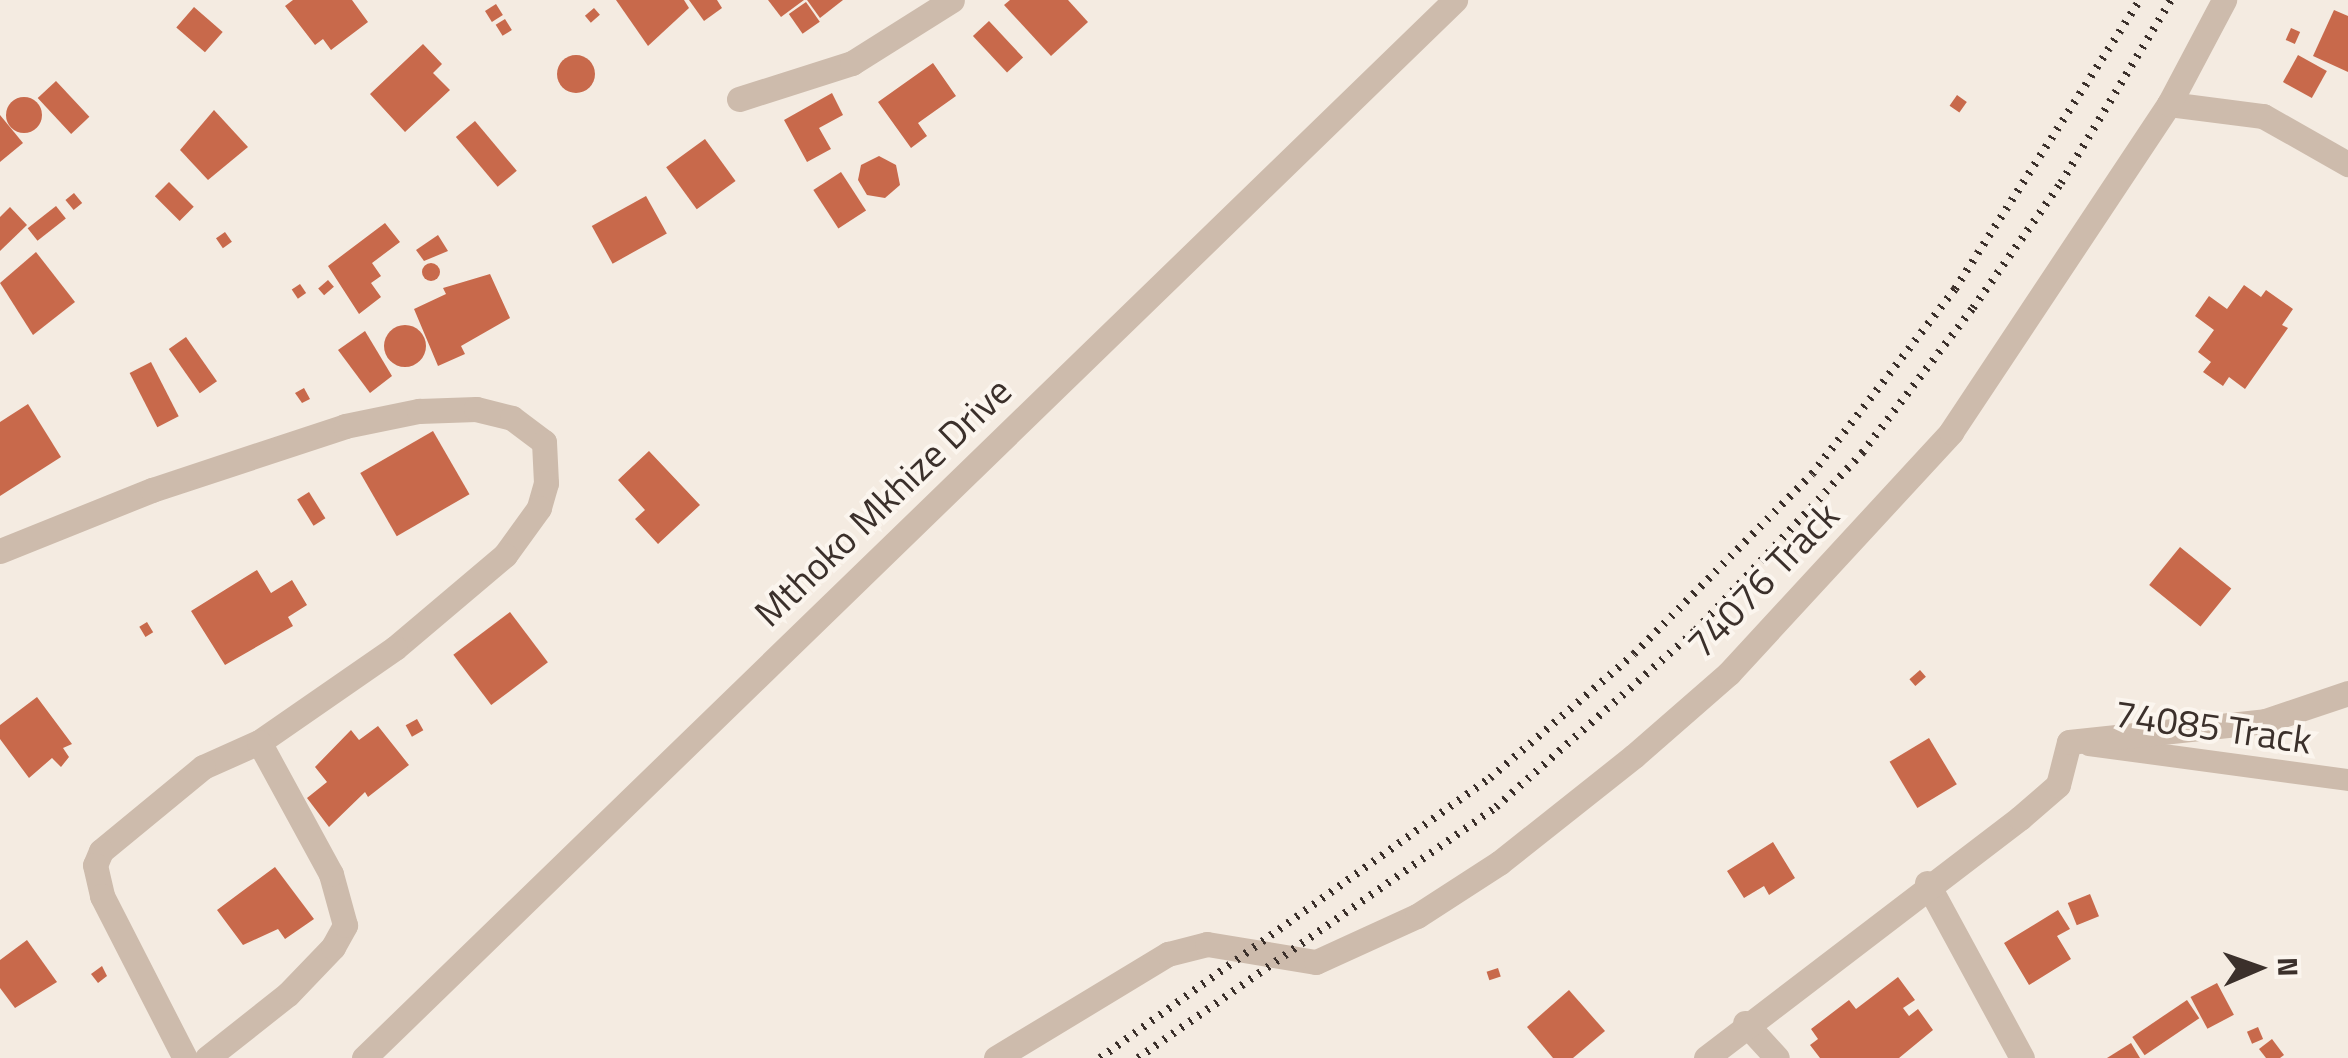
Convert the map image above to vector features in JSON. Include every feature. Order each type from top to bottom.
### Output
[{"type":"street","points":[[739,100],[852,63],[952,0]]},
{"type":"street","name":"Mthoko Mkhize Drive","points":[[364,1058],[1455,0]]},
{"type":"street","name":"74076 Track","points":[[996,1058],[1168,954],[1207,944],[1316,962],[1417,916],[1499,863],[1634,756],[1730,673],[1950,432],[2168,104],[2224,0]]},
{"type":"street","points":[[2168,104],[2263,116],[2348,164]]},
{"type":"street","points":[[0,550],[152,490],[345,426],[419,411],[476,409],[535,431],[548,455],[540,508],[515,544],[394,648],[259,742],[188,778],[115,834],[95,865],[102,896],[185,1058]]},
{"type":"street","points":[[1706,1058],[1745,1022],[2058,784],[2069,742],[2265,721],[2348,693]]},
{"type":"street","points":[[208,1058],[288,994],[333,948],[345,925],[330,874],[259,742]]},
{"type":"street","points":[[1927,883],[2022,1058]]},
{"type":"street","points":[[1745,1022],[1776,1058]]},
{"type":"lane","name":"74085 Track","points":[[2069,742],[2348,780]]},
{"type":"building","points":[[293,0],[352,0],[368,22],[331,50],[323,39],[315,45],[285,6]]},
{"type":"building","points":[[616,0],[684,0],[689,8],[648,46]]},
{"type":"building","points":[[689,0],[717,0],[722,8],[704,21]]},
{"type":"building","points":[[768,0],[804,0],[781,17]]},
{"type":"building","points":[[807,0],[843,0],[820,18]]},
{"type":"building","points":[[1010,0],[1068,0],[1088,22],[1051,56],[1004,5]]},
{"type":"building","points":[[806,2],[820,22],[803,34],[789,14]]},
{"type":"building","points":[[496,4],[503,15],[492,22],[485,11]]},
{"type":"building","points":[[194,7],[223,32],[205,52],[176,27]]},
{"type":"building","points":[[594,8],[600,15],[591,23],[585,16]]},
{"type":"building","points":[[2334,10],[2348,16],[2348,72],[2313,56]]},
{"type":"building","points":[[505,19],[512,30],[503,36],[496,25]]},
{"type":"building","points":[[989,21],[1023,58],[1007,73],[973,36]]},
{"type":"building","points":[[2291,28],[2300,32],[2295,44],[2286,40]]},
{"type":"building","points":[[423,44],[442,64],[433,73],[450,90],[405,132],[370,94]]},
{"type":"building","points":[[576,55],[589,61],[595,74],[589,87],[576,93],[563,87],[557,74],[563,61]]},
{"type":"building","points":[[2298,55],[2327,71],[2312,98],[2283,82]]},
{"type":"building","points":[[933,63],[956,96],[918,123],[927,136],[911,148],[878,102]]},
{"type":"building","points":[[56,81],[89,117],[71,134],[38,98]]},
{"type":"building","points":[[832,93],[843,115],[819,128],[831,149],[807,162],[784,120]]},
{"type":"building","points":[[1957,95],[1967,102],[1959,113],[1950,106]]},
{"type":"building","points":[[24,97],[37,102],[42,115],[37,128],[24,133],[11,128],[6,115],[11,102]]},
{"type":"building","points":[[214,110],[248,147],[208,180],[180,150]]},
{"type":"building","points":[[0,115],[23,143],[0,162]]},
{"type":"building","points":[[475,121],[517,171],[498,187],[456,137]]},
{"type":"building","points":[[705,139],[736,181],[697,209],[666,167]]},
{"type":"building","points":[[879,156],[896,165],[900,185],[885,198],[867,195],[858,180],[861,165]]},
{"type":"building","points":[[841,172],[866,211],[838,229],[813,190]]},
{"type":"building","points":[[169,182],[194,207],[180,221],[155,196]]},
{"type":"building","points":[[74,193],[82,203],[74,210],[65,200]]},
{"type":"building","points":[[646,196],[667,234],[613,264],[592,226]]},
{"type":"building","points":[[56,206],[66,219],[37,241],[28,228]]},
{"type":"building","points":[[10,207],[27,225],[0,251],[0,217]]},
{"type":"building","points":[[385,223],[400,242],[372,263],[381,276],[371,283],[381,297],[359,314],[328,266]]},
{"type":"building","points":[[225,232],[232,242],[223,248],[216,238]]},
{"type":"building","points":[[438,235],[448,251],[424,261],[416,250]]},
{"type":"building","points":[[36,252],[75,302],[33,335],[0,283]]},
{"type":"building","points":[[431,263],[440,272],[431,281],[422,272]]},
{"type":"building","points":[[490,274],[510,318],[461,346],[465,354],[438,366],[414,309],[446,294],[443,288]]},
{"type":"building","points":[[328,280],[334,287],[324,295],[318,289]]},
{"type":"building","points":[[300,284],[306,293],[298,299],[292,290]]},
{"type":"building","points":[[2244,285],[2261,297],[2266,290],[2293,309],[2282,325],[2288,328],[2245,389],[2229,377],[2223,386],[2203,372],[2211,362],[2198,352],[2214,330],[2195,316],[2209,296],[2227,309]]},
{"type":"building","points":[[405,325],[420,331],[426,346],[420,361],[405,367],[390,361],[384,346],[390,331]]},
{"type":"building","points":[[365,331],[392,376],[370,393],[338,350]]},
{"type":"building","points":[[186,337],[217,381],[200,393],[169,349]]},
{"type":"building","points":[[151,362],[179,416],[157,427],[130,373]]},
{"type":"building","points":[[304,388],[310,399],[302,403],[295,393]]},
{"type":"building","points":[[28,404],[61,457],[0,496],[0,422]]},
{"type":"building","points":[[433,431],[470,494],[397,536],[360,473]]},
{"type":"building","points":[[649,451],[700,505],[658,544],[635,519],[645,510],[618,480]]},
{"type":"building","points":[[309,492],[325,518],[314,526],[297,499]]},
{"type":"building","points":[[2180,547],[2231,589],[2200,627],[2149,585]]},
{"type":"building","points":[[257,570],[271,593],[292,580],[307,605],[288,617],[293,626],[225,665],[191,611]]},
{"type":"building","points":[[510,612],[548,662],[491,705],[453,655]]},
{"type":"building","points":[[147,622],[153,632],[145,637],[139,627]]},
{"type":"building","points":[[1920,670],[1926,677],[1915,686],[1909,679]]},
{"type":"building","points":[[37,697],[72,744],[63,748],[69,757],[61,767],[52,758],[29,778],[0,739],[0,725]]},
{"type":"building","points":[[417,719],[423,730],[412,737],[406,725]]},
{"type":"building","points":[[378,726],[409,765],[368,797],[365,792],[329,827],[307,798],[327,782],[315,767],[351,730],[359,740]]},
{"type":"building","points":[[1929,738],[1957,784],[1917,808],[1890,762]]},
{"type":"building","points":[[1773,842],[1795,878],[1769,895],[1764,886],[1744,898],[1727,871]]},
{"type":"building","points":[[275,867],[314,919],[285,939],[278,929],[243,945],[217,910]]},
{"type":"building","points":[[2090,894],[2099,916],[2077,925],[2068,903]]},
{"type":"building","points":[[2058,910],[2070,929],[2057,936],[2071,959],[2029,985],[2004,943]]},
{"type":"building","points":[[27,940],[57,982],[15,1008],[0,988],[0,960]]},
{"type":"building","points":[[102,966],[107,976],[98,983],[91,974]]},
{"type":"building","points":[[1498,968],[1501,977],[1489,980],[1487,972]]},
{"type":"building","points":[[1898,977],[1915,1000],[1903,1008],[1909,1016],[1918,1009],[1933,1030],[1899,1058],[1820,1058],[1810,1045],[1818,1039],[1811,1029],[1849,1000],[1856,1009]]},
{"type":"building","points":[[2217,983],[2234,1015],[2207,1029],[2191,997]]},
{"type":"building","points":[[1569,990],[1605,1031],[1573,1058],[1553,1058],[1527,1027]]},
{"type":"building","points":[[2187,1000],[2199,1018],[2145,1055],[2132,1037]]},
{"type":"building","points":[[2258,1027],[2263,1039],[2252,1044],[2247,1032]]},
{"type":"building","points":[[2272,1039],[2284,1055],[2280,1058],[2266,1058],[2259,1049]]},
{"type":"building","points":[[2131,1043],[2140,1058],[2107,1058]]},
{"type":"railway","points":[[1100,1058],[1490,778],[1634,654],[1812,474],[1955,289],[2140,0]]},
{"type":"railway","points":[[1138,1058],[1496,807],[1696,630],[1862,453],[1973,308],[2061,183],[2171,0]]}]
